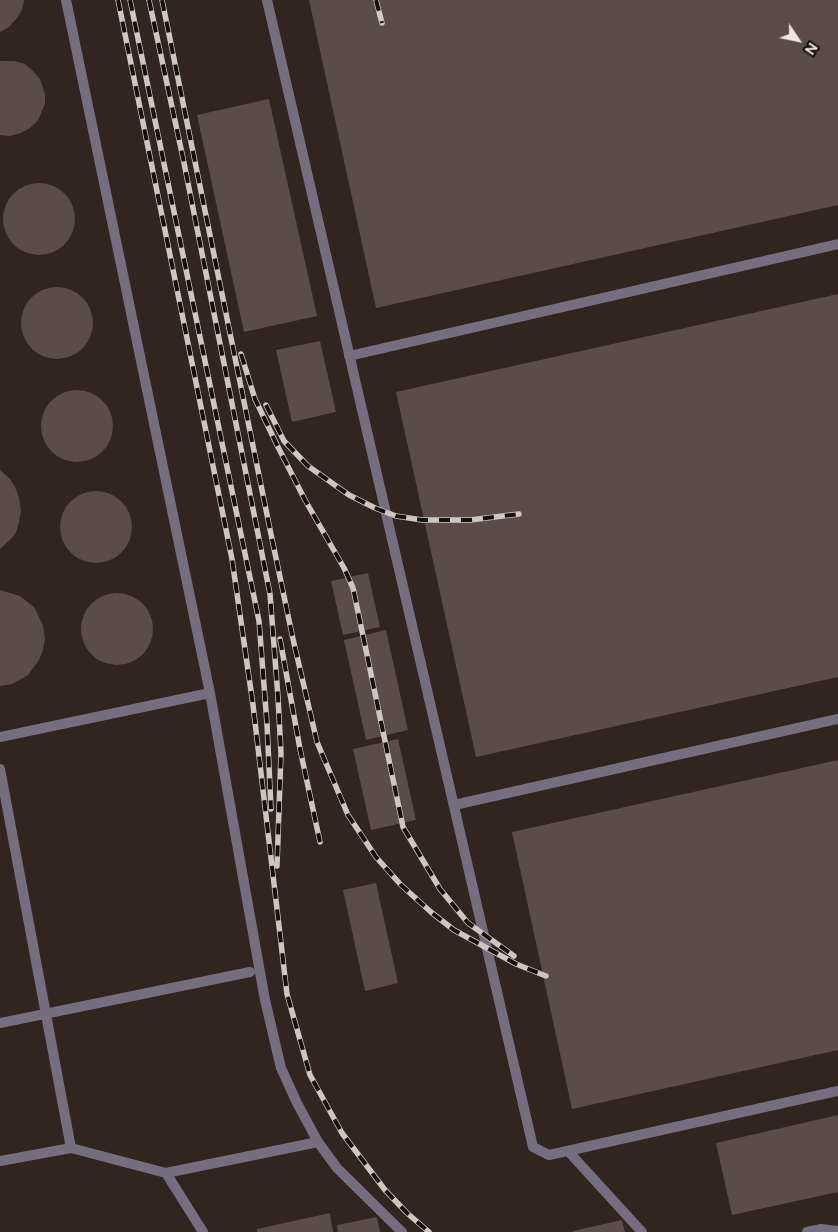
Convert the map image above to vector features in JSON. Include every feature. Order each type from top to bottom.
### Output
[{"type":"lane","points":[[66,0],[210,693],[265,1000],[281,1068],[318,1142],[337,1168],[402,1232]]},
{"type":"lane","points":[[267,0],[533,1147],[549,1155],[838,1091]]},
{"type":"lane","points":[[349,356],[838,244]]},
{"type":"lane","points":[[0,737],[210,693]]},
{"type":"lane","points":[[454,805],[838,719]]},
{"type":"lane","points":[[0,769],[71,1148]]},
{"type":"lane","points":[[0,1022],[250,972]]},
{"type":"lane","points":[[0,1161],[71,1148],[166,1173],[318,1142]]},
{"type":"lane","points":[[568,1151],[642,1232]]},
{"type":"lane","points":[[166,1173],[203,1232]]},
{"type":"lane","points":[[807,1232],[821,1229],[838,1231]]},
{"type":"building","points":[[0,0],[24,0],[22,10],[17,18],[9,27],[0,32]]},
{"type":"building","points":[[309,0],[838,0],[838,205],[376,308]]},
{"type":"building","points":[[0,61],[14,61],[25,64],[40,79],[45,94],[45,104],[38,120],[30,128],[10,136],[0,135]]},
{"type":"building","points":[[269,99],[317,316],[244,332],[197,115]]},
{"type":"building","points":[[39,183],[59,189],[69,199],[75,219],[69,239],[59,249],[39,255],[19,249],[9,239],[3,219],[9,199],[19,189]]},
{"type":"building","points":[[57,287],[77,293],[87,303],[93,323],[87,343],[77,353],[57,359],[37,353],[27,343],[21,323],[27,303],[37,293]]},
{"type":"building","points":[[838,294],[838,677],[476,757],[396,392]]},
{"type":"building","points":[[320,341],[336,412],[292,422],[276,350]]},
{"type":"building","points":[[77,390],[97,396],[107,406],[113,426],[107,446],[97,456],[77,462],[57,456],[47,446],[41,426],[47,406],[57,396]]},
{"type":"building","points":[[0,470],[10,479],[15,487],[21,511],[16,532],[0,549]]},
{"type":"building","points":[[96,491],[116,497],[126,507],[132,527],[126,547],[116,557],[96,563],[76,557],[66,547],[60,527],[66,507],[76,497]]},
{"type":"building","points":[[368,573],[380,627],[343,635],[331,581]]},
{"type":"building","points":[[0,590],[20,596],[34,607],[43,625],[45,639],[39,660],[28,675],[12,684],[0,686]]},
{"type":"building","points":[[117,593],[137,599],[147,609],[153,629],[147,649],[137,659],[117,665],[97,659],[87,649],[81,629],[87,609],[97,599]]},
{"type":"building","points":[[386,630],[408,730],[366,740],[344,640]]},
{"type":"building","points":[[398,739],[416,820],[371,830],[353,749]]},
{"type":"building","points":[[838,760],[838,1050],[572,1109],[512,832]]},
{"type":"building","points":[[376,883],[398,983],[365,991],[343,890]]},
{"type":"building","points":[[838,1115],[838,1192],[732,1215],[716,1143]]},
{"type":"building","points":[[330,1213],[333,1232],[257,1232],[257,1229]]},
{"type":"building","points":[[377,1217],[380,1232],[338,1232],[337,1225]]},
{"type":"building","points":[[622,1220],[625,1232],[573,1232],[573,1231]]},
{"type":"railway","points":[[118,0],[232,559],[253,705],[287,994],[310,1075],[342,1133],[385,1190],[429,1232]]},
{"type":"railway","points":[[130,0],[259,621],[271,809]]},
{"type":"railway","points":[[149,0],[183,158],[270,594],[281,753],[277,866]]},
{"type":"railway","points":[[162,0],[272,539],[317,742],[348,815],[376,857],[401,885],[454,930],[516,964],[546,976]]},
{"type":"railway","points":[[376,0],[382,23]]},
{"type":"railway","points":[[241,354],[255,399],[277,445],[353,588],[403,827],[440,889],[468,923],[514,956]]},
{"type":"railway","points":[[266,405],[284,441],[308,466],[349,495],[375,508],[396,516],[422,520],[470,520],[519,514]]},
{"type":"railway","points":[[280,639],[300,749],[320,842]]}]
